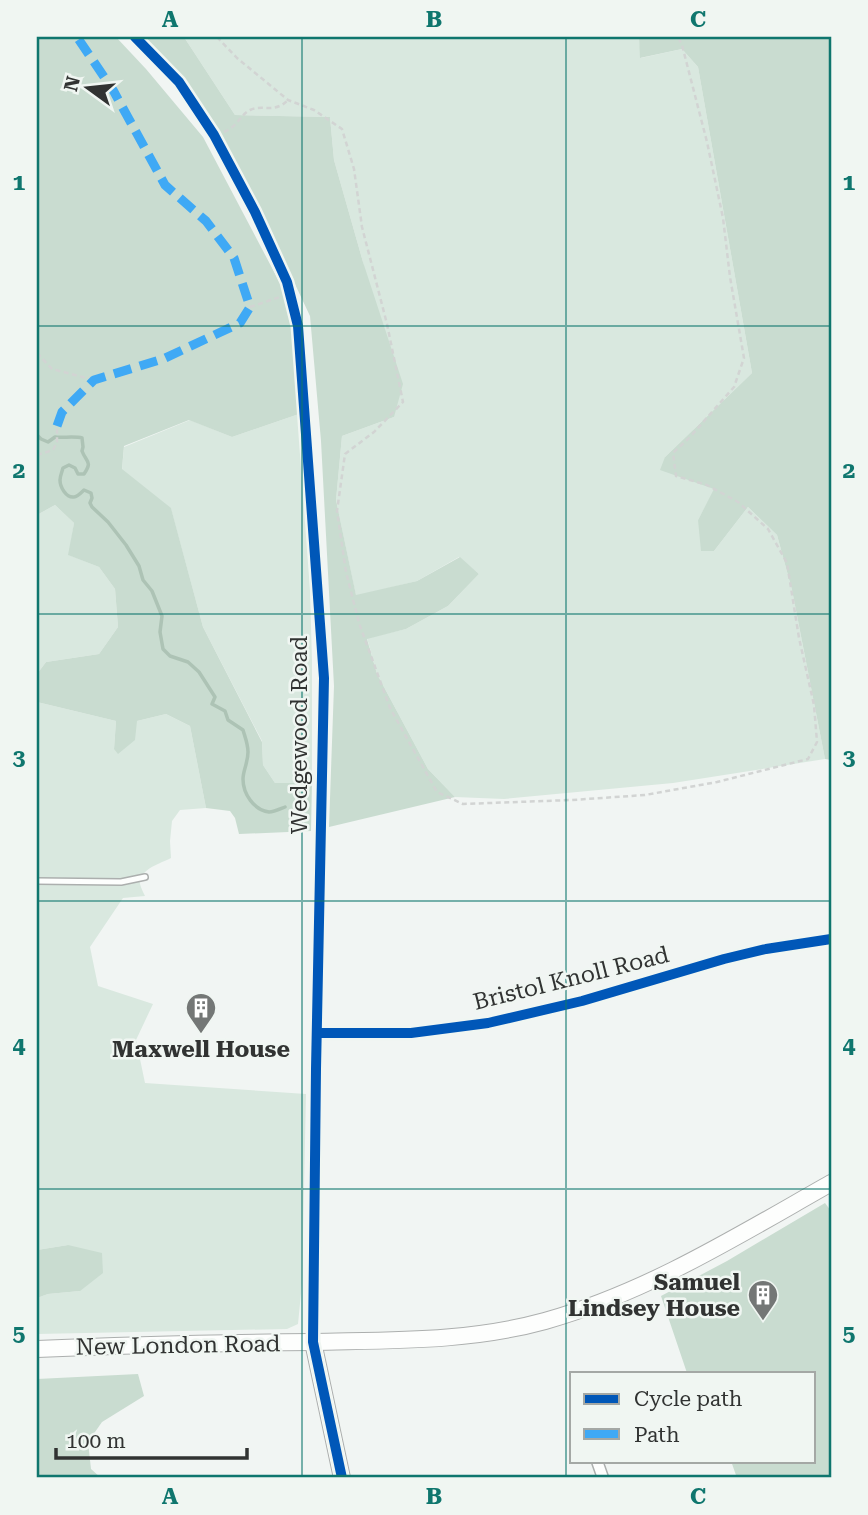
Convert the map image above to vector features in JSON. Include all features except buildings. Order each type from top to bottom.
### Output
[{"type":"main road","name":"New London Road","points":[[37,1349],[416,1340],[522,1327],[580,1310],[654,1280],[831,1183]]},
{"type":"main road","name":"Wedgewood Road","points":[[313,1342],[342,1478]]},
{"type":"street","name":"Wedgewood Road","points":[[135,37],[178,82],[214,135],[255,212],[287,282],[298,326],[324,678],[313,1342]]},
{"type":"street","name":"Bristol Knoll Road","points":[[317,1032],[411,1033],[488,1023],[582,1001],[724,959],[766,949],[831,939]]},
{"type":"lane","points":[[37,881],[121,882],[145,877]]},
{"type":"path","points":[[218,37],[237,58],[288,100],[313,110],[342,129],[354,169],[362,227],[403,401],[374,432],[345,454],[337,511],[346,572],[359,623],[390,708],[437,792],[463,804],[645,795],[717,782],[808,759],[817,742],[814,705],[799,638],[787,562],[768,529],[738,502],[708,485],[676,476],[673,453],[734,387],[744,358],[723,218],[707,142],[678,37]]},
{"type":"path","points":[[214,135],[233,128],[250,110],[282,107],[288,100]]},
{"type":"path","points":[[250,307],[290,294]]},
{"type":"path","points":[[37,353],[52,369],[94,380]]},
{"type":"path","points":[[37,455],[53,450],[57,442],[57,426]]},
{"type":"shaded area","points":[[184,37],[639,37],[641,58],[682,49],[698,67],[752,373],[665,457],[715,489],[698,520],[714,551],[748,507],[777,535],[792,590],[825,759],[673,783],[504,799],[455,797],[428,769],[377,674],[367,638],[406,629],[448,606],[479,574],[459,557],[417,581],[356,596],[336,500],[342,436],[394,417],[363,262],[334,160],[330,117],[235,115]]},
{"type":"shaded area","points":[[299,414],[309,556],[312,783],[275,783],[263,765],[262,741],[203,627],[171,509],[122,470],[124,447],[190,420],[232,437]]},
{"type":"shaded area","points":[[55,505],[74,523],[69,555],[99,567],[115,589],[118,627],[99,654],[46,662],[37,674],[37,515]]},
{"type":"shaded area","points":[[37,702],[116,721],[114,749],[137,721],[166,714],[190,726],[206,808],[180,810],[172,821],[171,858],[143,875],[140,884],[145,896],[123,898],[90,947],[98,986],[153,1004],[136,1040],[145,1083],[306,1094],[302,1283],[298,1324],[287,1329],[37,1334],[37,1298],[48,1294],[80,1291],[68,1245],[37,1250]]},
{"type":"green space","points":[[37,37],[116,37],[203,137],[281,285],[293,329],[299,414],[232,437],[189,420],[124,446],[122,469],[171,508],[203,627],[262,742],[263,765],[275,783],[312,783],[311,831],[239,834],[235,818],[230,811],[206,808],[190,726],[166,714],[137,721],[135,740],[118,754],[114,749],[116,721],[37,702],[37,674],[46,662],[99,654],[118,627],[115,589],[99,567],[68,555],[74,523],[55,505],[37,515]]},
{"type":"green space","points":[[145,37],[184,37],[235,115],[330,117],[334,160],[363,262],[403,384],[394,417],[342,436],[336,500],[356,595],[417,581],[460,557],[479,574],[448,606],[406,629],[367,639],[377,674],[428,769],[455,797],[329,827],[334,686],[321,441],[310,316],[261,212],[210,123]]},
{"type":"green space","points":[[639,37],[831,37],[831,760],[825,759],[792,590],[777,535],[748,507],[714,551],[701,551],[698,520],[714,489],[660,470],[665,457],[752,373],[698,67],[682,49],[640,58]]},
{"type":"green space","points":[[825,1203],[831,1211],[831,1478],[737,1478],[731,1462],[816,1462],[816,1372],[687,1372],[661,1296],[727,1261]]},
{"type":"green space","points":[[68,1245],[102,1253],[103,1273],[80,1291],[48,1294],[37,1298],[37,1250]]},
{"type":"green space","points":[[138,1374],[144,1396],[102,1422],[88,1442],[91,1469],[101,1478],[37,1478],[37,1379]]},
{"type":"waterway","points":[[37,435],[48,442],[55,437],[82,438],[82,451],[88,466],[84,474],[78,474],[75,468],[69,465],[63,468],[60,480],[62,489],[71,497],[84,490],[91,493],[92,507],[126,545],[139,566],[143,580],[152,591],[162,616],[160,632],[163,649],[170,656],[188,662],[199,672],[215,697],[212,704],[225,711],[228,720],[243,730],[248,752],[243,776],[250,800],[264,811],[285,807]]},
{"type":"marked path","points":[[57,426],[62,412],[94,380],[163,359],[240,323],[250,307],[234,258],[206,221],[165,185],[113,90],[77,37]]},
{"type":"cycle path","points":[[135,37],[179,82],[214,135],[255,212],[287,282],[298,326],[324,678],[313,1342],[342,1478]]},
{"type":"cycle path","points":[[317,1033],[411,1033],[488,1023],[582,1001],[724,959],[766,949],[831,939]]},
{"type":"place","name":"Maxwell House","points":[[201,1035]]},
{"type":"place","name":"Samuel Lindsey House","points":[[763,1322]]}]
